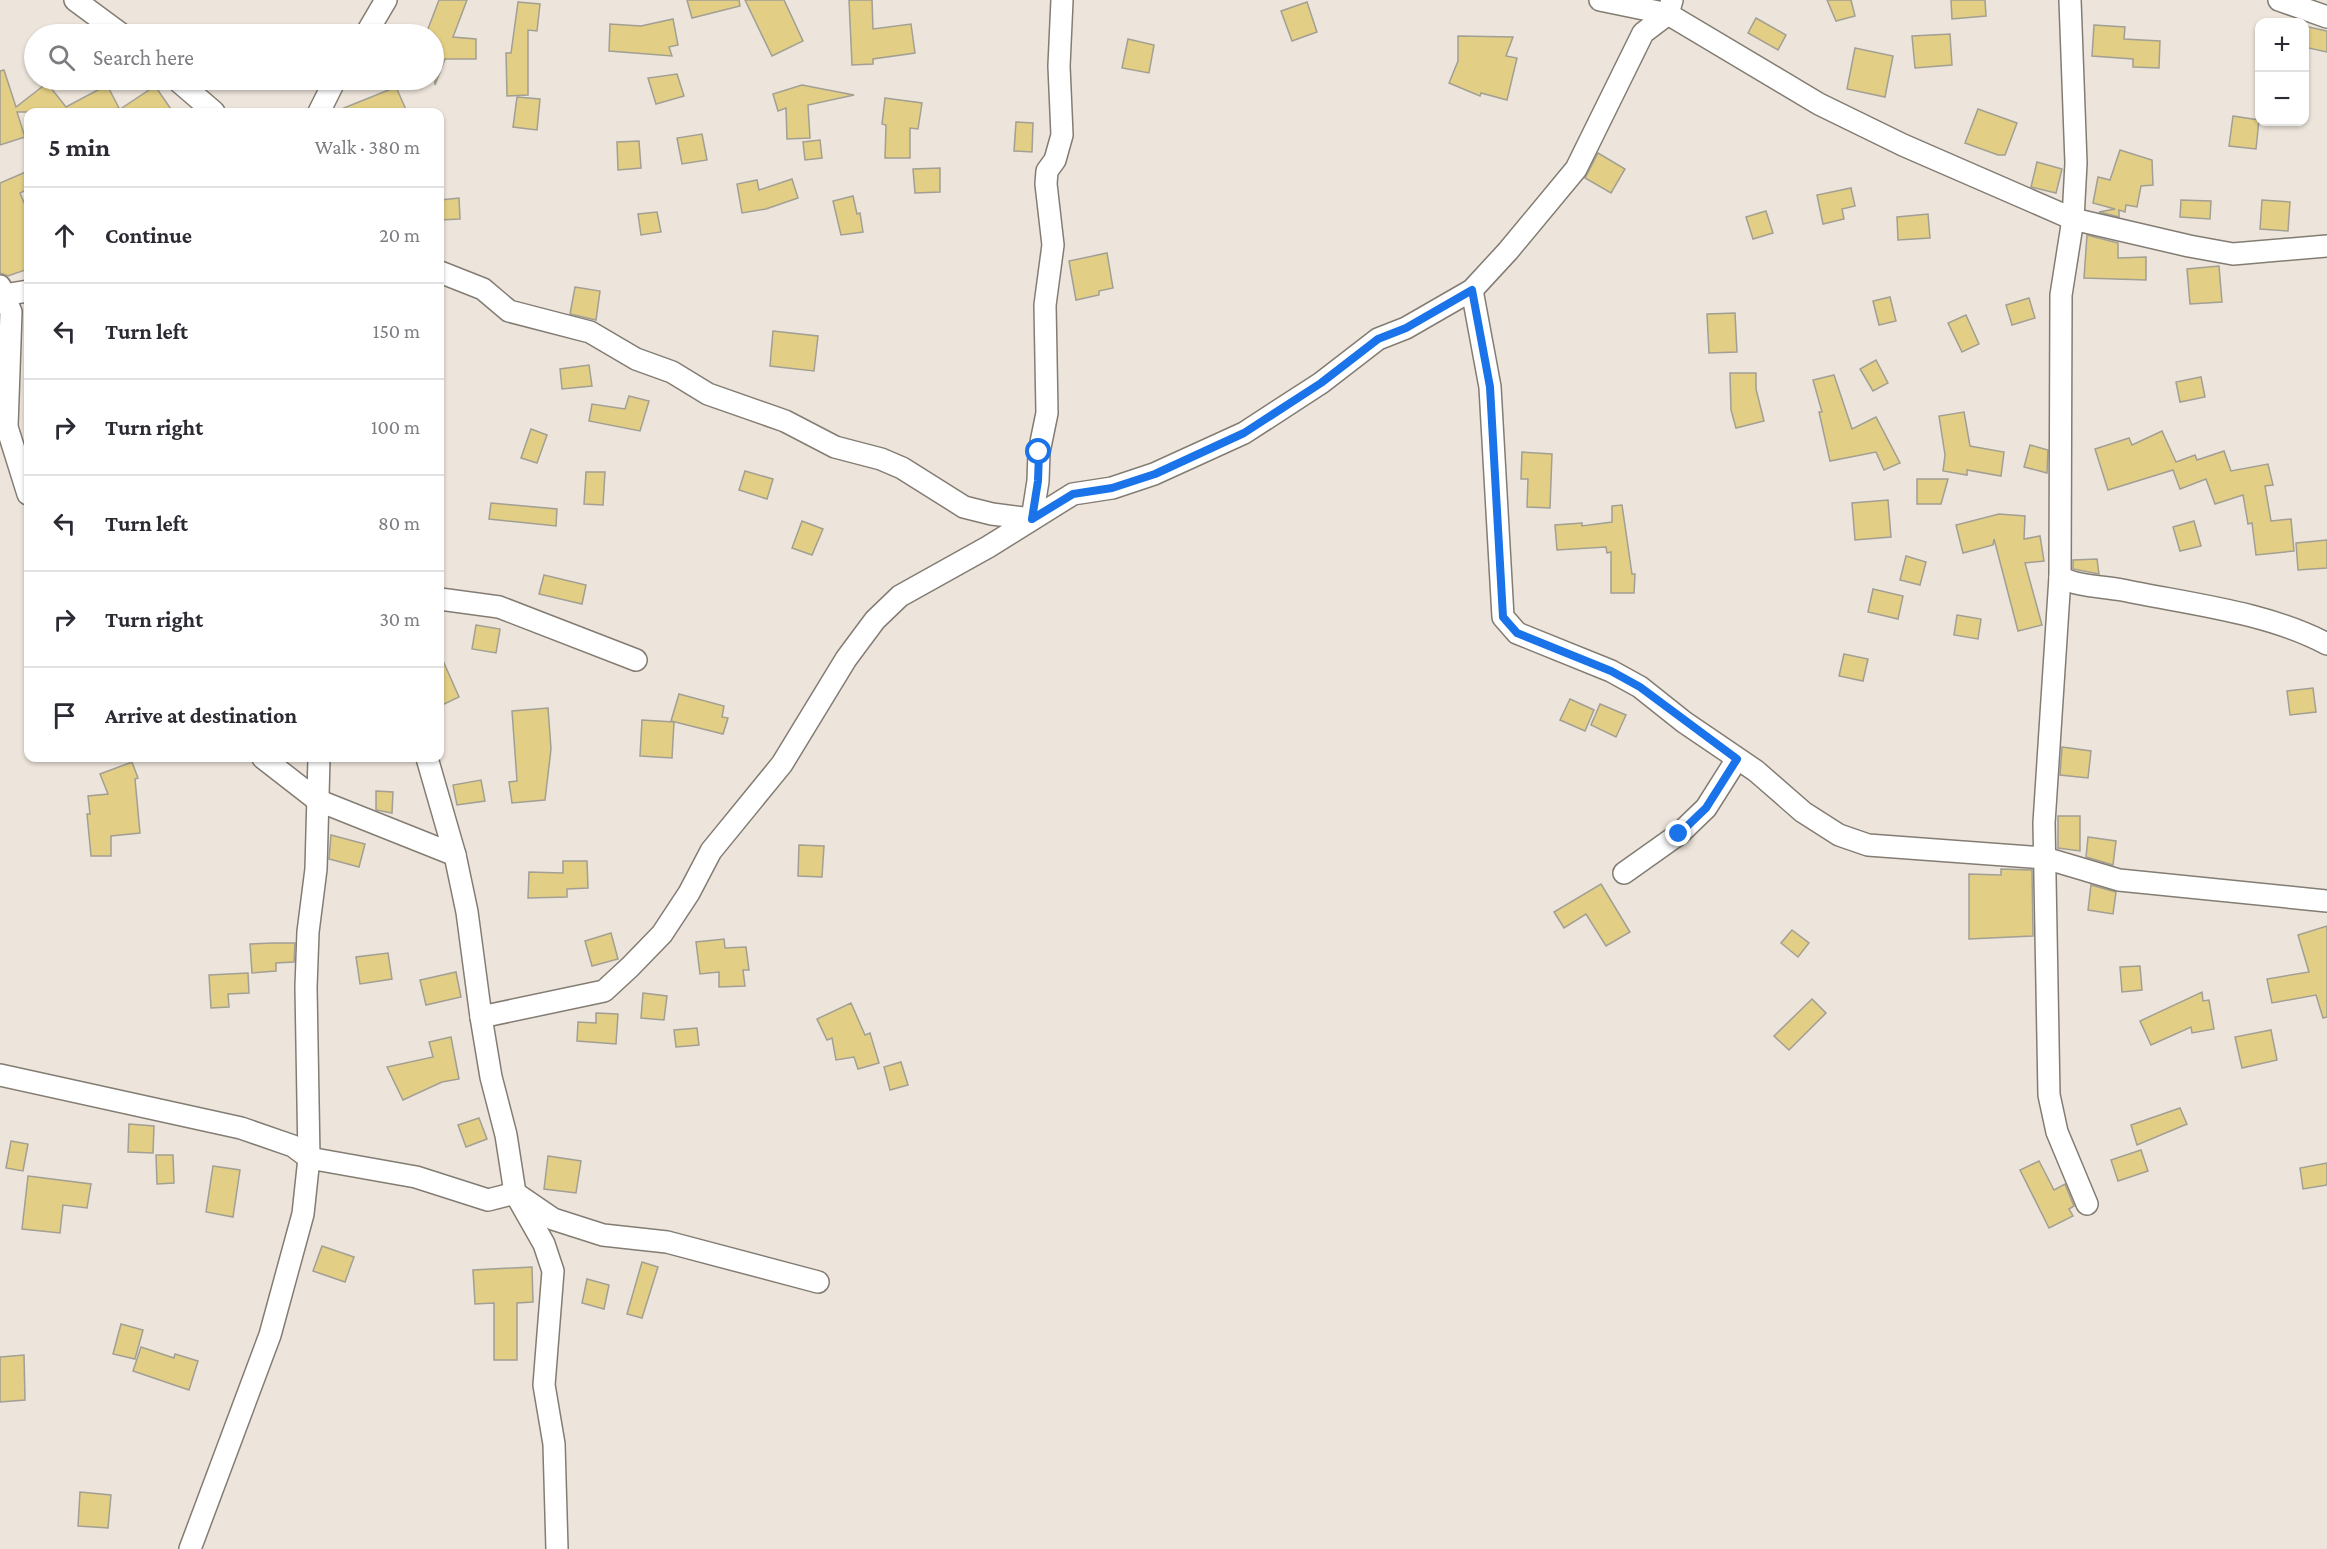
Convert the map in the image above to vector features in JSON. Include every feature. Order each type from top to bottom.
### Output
[{"type":"street","points":[[75,0],[107,24]]},
{"type":"street","points":[[372,24],[386,0]]},
{"type":"street","points":[[1032,519],[1038,481],[1039,452],[1047,413],[1045,305],[1053,245],[1046,184],[1047,171],[1055,160],[1062,135],[1059,66],[1062,0]]},
{"type":"street","points":[[1600,0],[1670,7],[1819,104],[1903,145],[2073,219],[2233,254],[2327,246]]},
{"type":"street","points":[[2070,0],[2076,163],[2073,219],[2061,295],[2060,578],[2044,823],[2049,1095],[2056,1132],[2086,1204]]},
{"type":"street","points":[[2279,0],[2327,17]]},
{"type":"street","points":[[481,1017],[604,991],[630,967],[662,934],[689,893],[711,851],[782,764],[811,720],[846,659],[875,620],[900,596],[988,547],[1073,494],[1112,488],[1155,474],[1244,433],[1321,383],[1378,339],[1406,328],[1472,290],[1508,251],[1576,169],[1643,33],[1670,7]]},
{"type":"street","points":[[189,90],[209,108]]},
{"type":"street","points":[[321,108],[330,90]]},
{"type":"street","points":[[444,274],[483,290],[509,311],[590,332],[636,359],[672,372],[708,394],[785,422],[835,447],[891,464],[964,507],[992,514],[1032,519]]},
{"type":"street","points":[[24,291],[2,290],[11,312],[7,427],[24,481]]},
{"type":"street","points":[[1472,290],[1490,387],[1503,617],[1517,633],[1611,671],[1640,687],[1756,771],[1803,812],[1839,835],[1868,845],[2045,858],[2119,880],[2327,901]]},
{"type":"street","points":[[2060,578],[2074,585],[2096,585],[2199,605],[2300,630],[2327,644]]},
{"type":"street","points":[[444,600],[499,607],[636,660]]},
{"type":"street","points":[[1624,873],[1679,834],[1706,808],[1737,759]]},
{"type":"street","points":[[268,762],[317,800],[454,855]]},
{"type":"street","points":[[190,1549],[270,1335],[303,1214],[309,1158],[306,987],[308,932],[316,869],[319,762]]},
{"type":"street","points":[[428,762],[467,912],[491,1077],[506,1135],[514,1192],[544,1244],[554,1271],[544,1384],[554,1444],[557,1549]]},
{"type":"street","points":[[0,1075],[241,1128],[293,1146],[309,1158],[416,1177],[488,1200],[514,1192]]},
{"type":"street","points":[[514,1192],[553,1219],[603,1235],[667,1242],[818,1282]]},
{"type":"building","points":[[439,0],[467,0],[453,37],[476,39],[476,59],[445,59],[444,62],[444,24],[430,24]]},
{"type":"building","points":[[687,0],[739,0],[740,6],[692,18]]},
{"type":"building","points":[[745,0],[784,0],[803,41],[772,56]]},
{"type":"building","points":[[849,0],[872,0],[873,29],[911,24],[915,53],[873,59],[873,64],[852,65]]},
{"type":"building","points":[[1827,0],[1851,0],[1855,16],[1836,21]]},
{"type":"building","points":[[1951,0],[1985,0],[1986,16],[1952,19]]},
{"type":"building","points":[[518,2],[540,4],[537,31],[528,30],[528,95],[507,96],[506,53],[511,53]]},
{"type":"building","points":[[1307,2],[1317,32],[1292,41],[1281,11]]},
{"type":"building","points":[[1756,18],[1786,35],[1778,50],[1748,33]]},
{"type":"building","points":[[673,19],[678,45],[669,47],[672,56],[609,51],[610,24],[641,26]]},
{"type":"building","points":[[2094,25],[2125,27],[2124,39],[2160,41],[2159,68],[2133,67],[2133,59],[2092,56]]},
{"type":"building","points":[[2309,27],[2327,31],[2327,52],[2309,48]]},
{"type":"building","points":[[1950,34],[1952,65],[1915,68],[1912,36]]},
{"type":"building","points":[[1458,36],[1513,37],[1506,56],[1517,58],[1507,100],[1481,93],[1480,96],[1449,83],[1458,61]]},
{"type":"building","points":[[1128,39],[1154,45],[1149,73],[1122,68]]},
{"type":"building","points":[[1855,48],[1893,56],[1885,97],[1847,89]]},
{"type":"building","points":[[4,70],[16,107],[38,90],[53,90],[66,107],[98,90],[110,90],[119,108],[24,108],[24,112],[17,112],[24,137],[0,145],[0,71]]},
{"type":"building","points":[[677,74],[684,96],[656,104],[648,78]]},
{"type":"building","points":[[802,85],[854,95],[808,105],[810,138],[787,139],[786,108],[778,111],[773,94]]},
{"type":"building","points":[[149,90],[158,90],[170,108],[122,108]]},
{"type":"building","points":[[389,90],[397,90],[405,108],[344,108]]},
{"type":"building","points":[[517,97],[540,99],[537,130],[513,127]]},
{"type":"building","points":[[885,98],[922,103],[918,129],[910,128],[910,158],[885,158],[886,125],[882,124]]},
{"type":"building","points":[[1978,109],[2017,123],[2005,155],[1998,155],[1965,143]]},
{"type":"building","points":[[2233,116],[2255,119],[2255,126],[2258,126],[2256,149],[2229,146]]},
{"type":"building","points":[[1016,122],[1033,123],[1032,152],[1014,151]]},
{"type":"building","points":[[702,134],[707,160],[682,164],[677,138]]},
{"type":"building","points":[[820,140],[822,158],[805,160],[803,142]]},
{"type":"building","points":[[639,141],[641,168],[618,170],[617,142]]},
{"type":"building","points":[[2120,150],[2152,160],[2153,185],[2141,186],[2137,207],[2126,205],[2125,212],[2119,210],[2119,217],[2099,212],[2115,209],[2093,203],[2098,177],[2110,180]]},
{"type":"building","points":[[1598,153],[1625,169],[1611,193],[1585,178]]},
{"type":"building","points":[[2037,162],[2062,169],[2056,193],[2031,187]]},
{"type":"building","points":[[940,168],[940,192],[915,193],[913,169]]},
{"type":"building","points":[[24,173],[24,191],[20,193],[24,202],[24,270],[8,276],[0,273],[0,183]]},
{"type":"building","points":[[792,179],[798,198],[766,209],[742,213],[737,184],[757,180],[759,190]]},
{"type":"building","points":[[1851,188],[1855,206],[1842,209],[1844,219],[1823,224],[1817,195]]},
{"type":"building","points":[[853,196],[857,214],[860,213],[863,232],[841,235],[833,201]]},
{"type":"building","points":[[459,198],[460,219],[444,220],[444,200]]},
{"type":"building","points":[[2181,200],[2211,201],[2210,219],[2180,217]]},
{"type":"building","points":[[2262,200],[2290,202],[2288,231],[2260,229]]},
{"type":"building","points":[[1766,211],[1773,233],[1753,239],[1746,217]]},
{"type":"building","points":[[657,212],[661,232],[641,235],[638,214]]},
{"type":"building","points":[[1928,214],[1930,238],[1898,240],[1897,217]]},
{"type":"building","points":[[2087,235],[2118,243],[2118,258],[2146,257],[2146,280],[2084,278]]},
{"type":"building","points":[[1107,253],[1113,288],[1099,291],[1099,295],[1076,300],[1069,261]]},
{"type":"building","points":[[2219,266],[2222,302],[2190,304],[2187,269]]},
{"type":"building","points":[[575,287],[600,291],[596,320],[570,314]]},
{"type":"building","points":[[1890,297],[1896,321],[1879,325],[1873,301]]},
{"type":"building","points":[[2029,298],[2035,318],[2012,325],[2006,305]]},
{"type":"building","points":[[1735,313],[1737,352],[1709,353],[1707,314]]},
{"type":"building","points":[[1966,315],[1979,344],[1962,352],[1948,323]]},
{"type":"building","points":[[773,331],[818,336],[814,371],[770,366]]},
{"type":"building","points":[[1876,360],[1888,383],[1873,391],[1860,369]]},
{"type":"building","points":[[589,365],[592,386],[562,389],[560,369]]},
{"type":"building","points":[[1730,373],[1756,373],[1756,389],[1764,421],[1736,428],[1731,410]]},
{"type":"building","points":[[1834,375],[1852,429],[1876,417],[1900,463],[1884,470],[1876,452],[1830,461],[1819,412],[1822,412],[1813,380]]},
{"type":"building","points":[[2201,377],[2205,397],[2180,402],[2176,382]]},
{"type":"building","points":[[629,396],[649,401],[640,431],[589,421],[592,404],[625,409]]},
{"type":"building","points":[[1964,412],[1970,446],[2004,452],[2001,476],[1967,470],[1967,475],[1943,471],[1945,455],[1939,416]]},
{"type":"building","points":[[531,429],[547,435],[537,463],[521,458]]},
{"type":"building","points":[[2162,431],[2176,462],[2195,455],[2197,460],[2224,451],[2231,471],[2268,464],[2273,485],[2265,486],[2271,521],[2291,519],[2294,551],[2256,555],[2252,523],[2248,524],[2243,495],[2215,504],[2206,479],[2180,489],[2173,470],[2108,490],[2095,449],[2129,438],[2132,445]]},
{"type":"building","points":[[2030,445],[2048,450],[2047,473],[2024,467]]},
{"type":"building","points":[[1522,452],[1552,454],[1550,508],[1527,507],[1528,479],[1521,479]]},
{"type":"building","points":[[745,471],[773,479],[767,499],[739,490]]},
{"type":"building","points":[[586,472],[605,472],[603,505],[584,504]]},
{"type":"building","points":[[1917,479],[1948,479],[1941,504],[1917,504]]},
{"type":"building","points":[[1888,500],[1891,537],[1855,540],[1852,503]]},
{"type":"building","points":[[491,503],[557,509],[556,526],[489,519]]},
{"type":"building","points":[[1622,505],[1632,574],[1635,574],[1634,593],[1611,593],[1611,552],[1607,553],[1606,547],[1557,550],[1555,525],[1582,523],[1582,526],[1612,522],[1612,506]]},
{"type":"building","points":[[1999,514],[2025,516],[2024,539],[2040,536],[2044,561],[2025,563],[2042,625],[2018,631],[1994,539],[1993,545],[1963,553],[1956,525]]},
{"type":"building","points":[[802,521],[823,529],[812,555],[792,548]]},
{"type":"building","points":[[2194,521],[2201,546],[2180,551],[2173,527]]},
{"type":"building","points":[[2327,540],[2327,568],[2298,570],[2296,543]]},
{"type":"building","points":[[1906,556],[1926,562],[1920,585],[1900,580]]},
{"type":"building","points":[[2097,559],[2099,574],[2073,569],[2073,560]]},
{"type":"building","points":[[544,575],[586,585],[582,604],[539,594]]},
{"type":"building","points":[[1873,589],[1903,596],[1898,619],[1868,612]]},
{"type":"building","points":[[1957,615],[1981,619],[1978,639],[1954,635]]},
{"type":"building","points":[[476,625],[500,629],[496,653],[472,649]]},
{"type":"building","points":[[1844,654],[1868,659],[1863,681],[1839,676]]},
{"type":"building","points":[[444,663],[459,697],[444,704]]},
{"type":"building","points":[[2313,688],[2316,712],[2290,715],[2287,691]]},
{"type":"building","points":[[679,694],[724,706],[722,717],[728,718],[723,734],[671,721]]},
{"type":"building","points":[[1570,699],[1594,710],[1585,731],[1560,720]]},
{"type":"building","points":[[1600,704],[1626,715],[1616,737],[1591,725]]},
{"type":"building","points":[[548,708],[551,749],[545,800],[512,803],[509,782],[517,781],[512,711]]},
{"type":"building","points":[[642,720],[674,722],[672,758],[640,756]]},
{"type":"building","points":[[2062,747],[2091,751],[2088,778],[2060,775]]},
{"type":"building","points":[[132,762],[138,778],[135,779],[140,833],[111,836],[111,856],[91,856],[87,814],[90,814],[88,796],[108,794],[100,774]]},
{"type":"building","points":[[481,780],[485,801],[457,805],[453,785]]},
{"type":"building","points":[[376,791],[393,792],[392,813],[376,810]]},
{"type":"building","points":[[2058,816],[2080,816],[2080,851],[2058,848]]},
{"type":"building","points":[[331,835],[365,844],[359,867],[329,859]]},
{"type":"building","points":[[2088,837],[2116,841],[2113,865],[2086,857]]},
{"type":"building","points":[[799,845],[824,846],[822,877],[798,876]]},
{"type":"building","points":[[563,861],[587,861],[588,888],[567,889],[567,897],[528,898],[529,872],[563,873]]},
{"type":"building","points":[[2001,869],[2032,870],[2033,936],[1969,939],[1969,874],[2001,875]]},
{"type":"building","points":[[1601,884],[1630,932],[1606,946],[1586,914],[1564,928],[1554,912]]},
{"type":"building","points":[[2091,885],[2116,892],[2113,914],[2088,910]]},
{"type":"building","points":[[2327,926],[2327,1017],[2323,1018],[2316,995],[2272,1003],[2267,979],[2309,972],[2298,935]]},
{"type":"building","points":[[1792,930],[1809,943],[1798,957],[1781,943]]},
{"type":"building","points":[[611,933],[618,959],[592,966],[585,941]]},
{"type":"building","points":[[724,939],[725,948],[746,947],[749,970],[743,970],[745,986],[719,987],[719,972],[700,974],[696,942]]},
{"type":"building","points":[[295,943],[294,962],[276,963],[276,971],[252,973],[250,944]]},
{"type":"building","points":[[388,953],[392,979],[360,984],[356,957]]},
{"type":"building","points":[[2140,966],[2142,990],[2122,992],[2120,967]]},
{"type":"building","points":[[456,972],[461,997],[426,1005],[420,980]]},
{"type":"building","points":[[248,973],[249,993],[228,994],[229,1007],[211,1008],[209,975]]},
{"type":"building","points":[[2202,992],[2203,1001],[2209,1000],[2214,1029],[2192,1033],[2191,1027],[2151,1045],[2140,1021]]},
{"type":"building","points":[[643,993],[667,996],[664,1020],[641,1018]]},
{"type":"building","points":[[1812,999],[1826,1013],[1789,1050],[1774,1036]]},
{"type":"building","points":[[851,1003],[865,1035],[870,1033],[879,1063],[858,1069],[854,1057],[836,1060],[832,1038],[827,1040],[817,1019]]},
{"type":"building","points":[[596,1013],[618,1014],[616,1044],[577,1041],[578,1022],[596,1023]]},
{"type":"building","points":[[697,1028],[699,1045],[676,1047],[674,1030]]},
{"type":"building","points":[[2271,1030],[2277,1060],[2242,1068],[2235,1037]]},
{"type":"building","points":[[451,1037],[459,1079],[442,1082],[403,1100],[387,1067],[433,1057],[429,1042]]},
{"type":"building","points":[[901,1062],[908,1085],[890,1090],[884,1067]]},
{"type":"building","points":[[2180,1108],[2187,1124],[2137,1145],[2131,1125]]},
{"type":"building","points":[[479,1118],[487,1139],[466,1147],[458,1125]]},
{"type":"building","points":[[129,1124],[154,1126],[153,1153],[128,1152]]},
{"type":"building","points":[[11,1141],[28,1144],[23,1171],[6,1168]]},
{"type":"building","points":[[2141,1150],[2148,1171],[2118,1181],[2111,1160]]},
{"type":"building","points":[[156,1155],[173,1155],[174,1183],[157,1184]]},
{"type":"building","points":[[548,1156],[581,1161],[576,1193],[544,1189]]},
{"type":"building","points":[[2039,1161],[2054,1190],[2065,1184],[2074,1206],[2069,1209],[2073,1216],[2049,1228],[2020,1170]]},
{"type":"building","points":[[2327,1163],[2327,1185],[2303,1189],[2300,1168]]},
{"type":"building","points":[[213,1166],[240,1170],[233,1217],[206,1212]]},
{"type":"building","points":[[28,1176],[91,1184],[87,1208],[63,1205],[60,1233],[22,1229]]},
{"type":"building","points":[[322,1246],[354,1257],[345,1282],[313,1271]]},
{"type":"building","points":[[642,1262],[658,1267],[642,1318],[627,1314]]},
{"type":"building","points":[[532,1267],[533,1302],[517,1303],[517,1360],[494,1360],[494,1303],[475,1304],[473,1270]]},
{"type":"building","points":[[587,1279],[609,1285],[604,1309],[582,1303]]},
{"type":"building","points":[[121,1324],[143,1330],[135,1359],[113,1354]]},
{"type":"building","points":[[141,1347],[174,1358],[175,1354],[198,1361],[189,1390],[133,1371]]},
{"type":"building","points":[[24,1355],[25,1400],[0,1402],[0,1357]]},
{"type":"building","points":[[80,1492],[111,1495],[108,1528],[78,1526]]},
{"type":"route","points":[[1039,452],[1038,481],[1032,519],[1073,494],[1112,488],[1155,474],[1244,433],[1321,383],[1378,339],[1406,328],[1472,290],[1490,387],[1503,617],[1517,633],[1611,671],[1640,687],[1684,722],[1737,759],[1706,808],[1679,834]]}]
